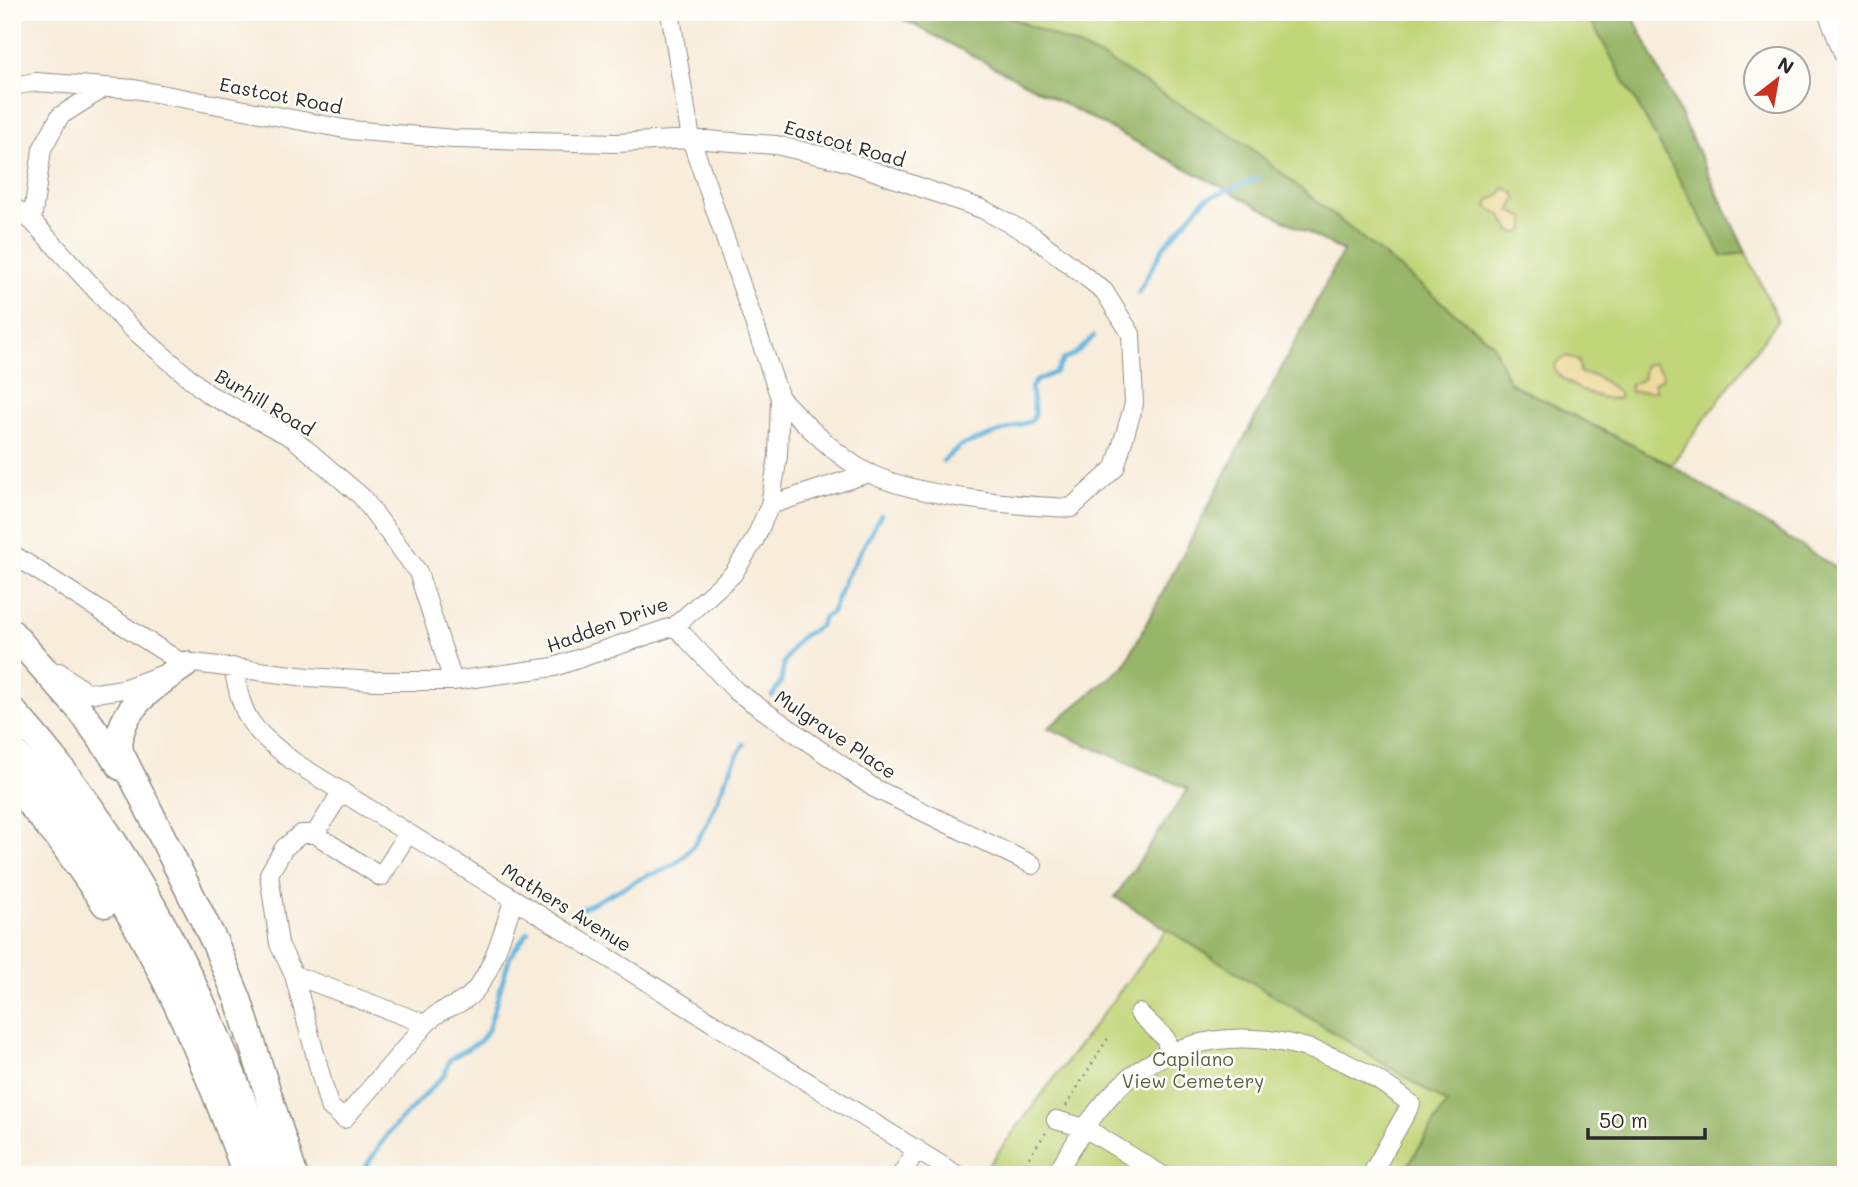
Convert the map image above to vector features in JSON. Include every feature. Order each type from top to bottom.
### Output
[{"type":"highway","points":[[12,632],[104,741],[150,813]]},
{"type":"highway","points":[[185,665],[146,694],[121,729],[120,752],[215,943],[238,999],[294,1175]]},
{"type":"highway","points":[[12,710],[67,775],[155,908],[208,1014],[269,1175]]},
{"type":"highway","points":[[12,750],[78,831],[136,919],[187,1023],[246,1175]]},
{"type":"highway","points":[[12,783],[61,841],[120,927],[173,1027],[239,1175]]},
{"type":"street","name":"Hadden Drive","points":[[185,665],[206,664],[307,677],[453,681],[554,667],[675,626],[733,574],[754,541],[770,505],[778,456],[780,398],[691,139],[670,12]]},
{"type":"street","points":[[1827,12],[1846,61]]},
{"type":"street","name":"Eastcot Road","points":[[12,86],[36,82],[134,89],[350,130],[454,139],[617,143],[691,139],[776,145],[848,162],[982,209],[1033,236],[1104,291],[1131,334],[1134,404],[1115,468],[1071,508],[1011,506],[901,484],[869,473],[817,437],[780,398]]},
{"type":"street","points":[[33,221],[42,149],[60,116],[104,88]]},
{"type":"street","name":"Burhill Road","points":[[12,206],[33,221],[129,326],[208,394],[293,439],[362,497],[418,572],[453,681]]},
{"type":"street","points":[[770,505],[869,473]]},
{"type":"street","points":[[12,554],[185,665]]},
{"type":"street","name":"Mulgrave Place","points":[[675,626],[736,691],[874,788],[1033,865]]},
{"type":"street","points":[[12,632],[72,684],[84,691],[109,693],[185,665]]},
{"type":"street","name":"Mathers Avenue","points":[[233,667],[240,702],[254,730],[294,762],[957,1175]]},
{"type":"street","points":[[315,834],[342,792]]},
{"type":"street","points":[[408,833],[382,877],[315,834],[301,834],[284,848],[269,874],[279,944],[294,975],[329,1106],[344,1119],[439,1010],[468,998],[489,968],[514,899]]},
{"type":"street","points":[[294,975],[426,1024]]},
{"type":"street","points":[[1139,1013],[1167,1039],[1168,1055]]},
{"type":"street","points":[[1055,1175],[1085,1128],[1122,1085],[1144,1067],[1168,1055],[1225,1040],[1282,1040],[1313,1048],[1359,1068],[1411,1104],[1371,1175]]},
{"type":"street","points":[[1056,1120],[1085,1128],[1162,1175]]},
{"type":"street","points":[[901,1175],[917,1149]]},
{"type":"path","points":[[1017,1175],[1108,1038]]},
{"type":"green space","points":[[890,12],[1631,12],[1778,320],[1671,465],[1510,383],[1343,251]]},
{"type":"green space","points":[[890,12],[999,12],[1104,58],[1247,145],[1492,343],[1510,383],[1671,465],[1846,574],[1846,1175],[1402,1175],[1447,1103],[1115,897],[1188,789],[1048,728],[1124,666],[1343,251]]},
{"type":"green space","points":[[1586,12],[1631,12],[1746,253],[1722,256]]},
{"type":"green space","name":"Capilano View Cemetery","points":[[1167,929],[1447,1103],[1402,1175],[981,1175]]},
{"type":"sand","points":[[1504,188],[1513,192],[1517,198],[1510,211],[1525,218],[1525,229],[1521,233],[1511,232],[1501,215],[1487,207],[1489,200],[1498,197]]},
{"type":"sand","points":[[1567,356],[1579,361],[1580,373],[1596,376],[1619,392],[1619,398],[1593,395],[1565,380],[1554,369],[1556,363]]},
{"type":"sand","points":[[1653,363],[1663,374],[1662,379],[1654,383],[1656,391],[1631,392],[1630,385],[1643,379],[1644,366]]},
{"type":"waterway","points":[[1138,293],[1164,246],[1205,199],[1259,178]]},
{"type":"waterway","points":[[943,461],[960,446],[1031,421],[1035,415],[1031,388],[1036,381],[1056,372],[1064,359],[1075,354],[1094,336]]},
{"type":"waterway","points":[[772,696],[781,682],[784,662],[794,645],[801,637],[820,626],[824,617],[832,612],[844,581],[881,515]]},
{"type":"waterway","points":[[579,910],[648,875],[668,868],[685,856],[698,840],[744,744]]},
{"type":"waterway","points":[[360,1175],[389,1132],[445,1074],[449,1060],[480,1041],[488,1030],[510,956],[528,932]]}]
